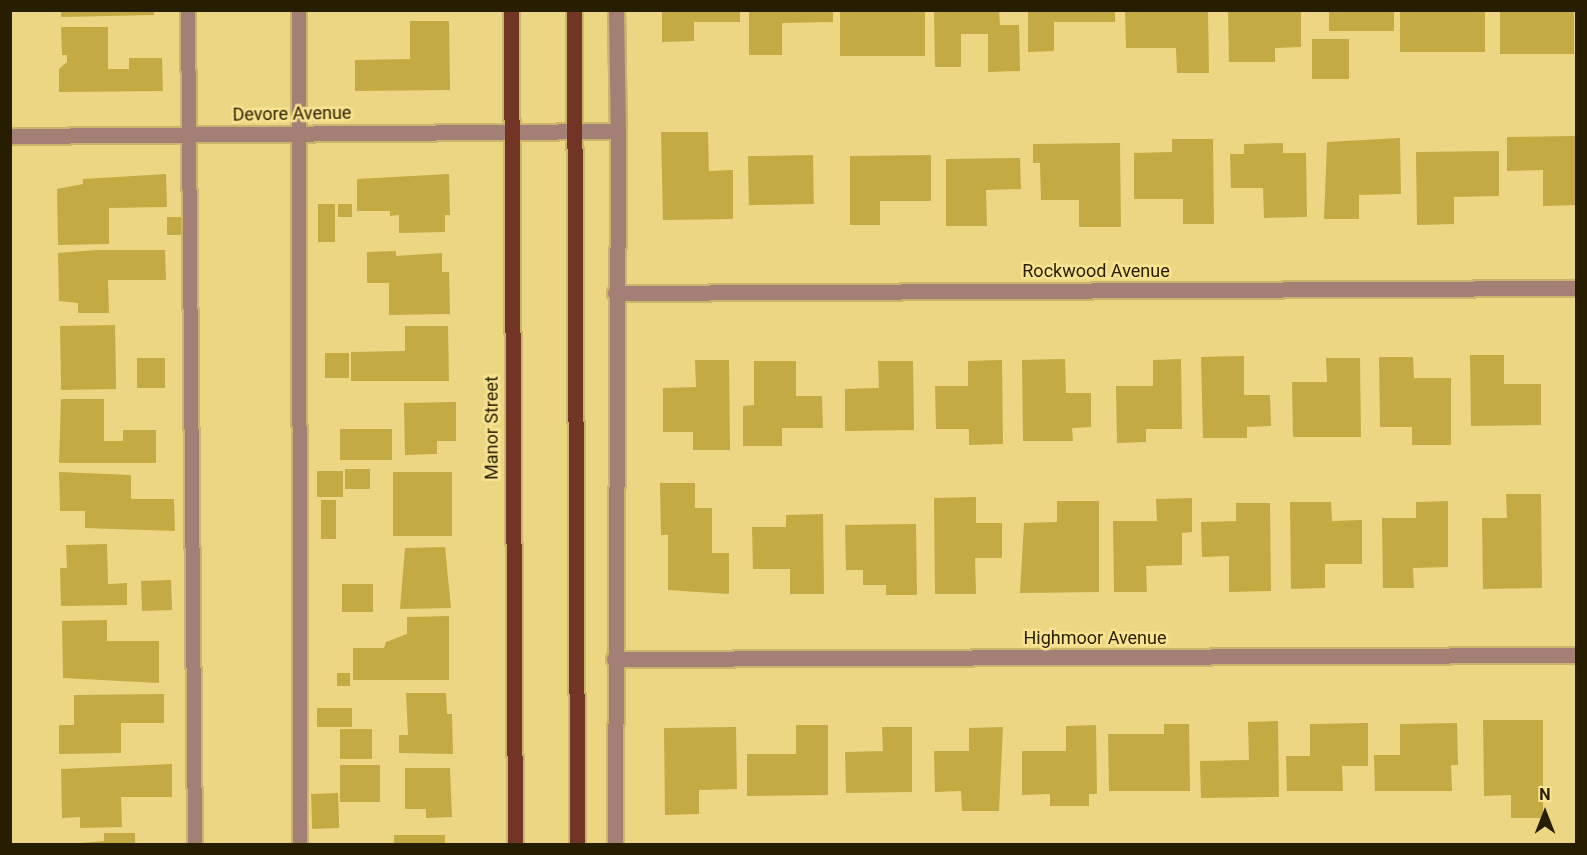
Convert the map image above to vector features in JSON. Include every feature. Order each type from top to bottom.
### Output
[{"type":"main road","name":"Manor Street","points":[[511,10],[515,844]]},
{"type":"main road","points":[[574,10],[577,844]]},
{"type":"street","points":[[615,844],[615,293],[618,131],[616,10]]},
{"type":"street","name":"Devore Avenue","points":[[10,136],[618,131]]},
{"type":"street","name":"Rockwood Avenue","points":[[615,293],[1576,288]]},
{"type":"street","name":"Highmoor Avenue","points":[[614,659],[1576,656]]},
{"type":"lane","points":[[188,10],[195,844]]},
{"type":"lane","points":[[299,10],[300,844]]},
{"type":"building","points":[[61,10],[154,10],[154,15],[61,17]]},
{"type":"building","points":[[662,10],[740,10],[740,22],[694,22],[694,41],[662,42]]},
{"type":"building","points":[[749,10],[833,10],[833,22],[782,23],[782,55],[749,55]]},
{"type":"building","points":[[840,10],[925,10],[925,56],[840,56]]},
{"type":"building","points":[[934,10],[999,10],[1000,25],[1019,25],[1020,71],[988,72],[988,34],[961,34],[961,67],[935,67]]},
{"type":"building","points":[[1028,10],[1115,10],[1115,22],[1054,22],[1054,51],[1028,52]]},
{"type":"building","points":[[1125,10],[1208,10],[1209,73],[1177,73],[1176,48],[1126,48]]},
{"type":"building","points":[[1228,10],[1301,10],[1301,47],[1275,48],[1275,62],[1229,62]]},
{"type":"building","points":[[1329,10],[1394,10],[1394,31],[1329,31]]},
{"type":"building","points":[[1400,10],[1485,10],[1485,52],[1400,52]]},
{"type":"building","points":[[1500,10],[1574,10],[1574,54],[1500,54]]},
{"type":"building","points":[[410,21],[449,21],[450,90],[355,91],[355,60],[410,59]]},
{"type":"building","points":[[61,27],[108,27],[108,69],[129,69],[129,58],[162,58],[163,91],[59,92],[59,69],[67,62],[67,55],[62,55]]},
{"type":"building","points":[[1312,39],[1349,39],[1349,79],[1312,79]]},
{"type":"building","points":[[661,132],[708,132],[709,171],[733,170],[733,219],[663,220]]},
{"type":"building","points":[[1576,136],[1576,205],[1543,206],[1543,170],[1507,171],[1507,137]]},
{"type":"building","points":[[1400,138],[1401,194],[1359,195],[1359,219],[1324,219],[1327,142]]},
{"type":"building","points":[[1172,139],[1213,139],[1214,224],[1183,224],[1183,199],[1134,199],[1134,153],[1172,152]]},
{"type":"building","points":[[1120,143],[1121,227],[1079,227],[1079,200],[1041,200],[1040,163],[1033,163],[1033,144]]},
{"type":"building","points":[[1283,143],[1283,153],[1306,153],[1307,217],[1264,218],[1263,188],[1231,188],[1230,154],[1244,154],[1244,144]]},
{"type":"building","points":[[1499,151],[1499,196],[1454,197],[1454,224],[1417,225],[1416,152]]},
{"type":"building","points":[[813,155],[814,204],[749,205],[748,156]]},
{"type":"building","points":[[931,155],[931,201],[880,201],[880,225],[850,225],[850,156]]},
{"type":"building","points":[[1020,158],[1021,189],[986,190],[987,226],[946,226],[946,159]]},
{"type":"building","points":[[166,174],[167,207],[109,208],[109,244],[58,245],[57,189],[83,184],[83,179]]},
{"type":"building","points":[[449,174],[450,215],[445,215],[445,232],[399,233],[399,215],[390,216],[390,211],[357,211],[357,179]]},
{"type":"building","points":[[318,204],[335,204],[335,242],[318,242]]},
{"type":"building","points":[[338,204],[352,204],[352,217],[338,217]]},
{"type":"building","points":[[167,217],[182,217],[182,235],[167,235]]},
{"type":"building","points":[[97,250],[165,250],[166,280],[108,280],[109,313],[78,313],[78,303],[59,301],[58,253]]},
{"type":"building","points":[[396,251],[396,256],[442,253],[442,272],[449,272],[450,314],[389,315],[389,283],[367,283],[367,252]]},
{"type":"building","points":[[115,325],[116,389],[61,390],[60,326]]},
{"type":"building","points":[[405,326],[448,326],[449,381],[351,381],[351,352],[405,351]]},
{"type":"building","points":[[325,353],[349,353],[349,378],[325,378]]},
{"type":"building","points":[[1470,355],[1504,355],[1504,384],[1541,384],[1541,425],[1471,426]]},
{"type":"building","points":[[1244,356],[1244,395],[1270,395],[1271,426],[1247,427],[1247,438],[1203,438],[1201,357]]},
{"type":"building","points":[[1379,357],[1413,357],[1414,378],[1451,378],[1451,445],[1412,445],[1412,427],[1380,427]]},
{"type":"building","points":[[137,358],[165,358],[165,388],[137,388]]},
{"type":"building","points":[[1326,358],[1360,358],[1361,437],[1293,437],[1292,382],[1327,382]]},
{"type":"building","points":[[1065,359],[1066,393],[1091,393],[1091,427],[1072,428],[1073,441],[1023,441],[1022,360]]},
{"type":"building","points":[[1181,359],[1182,429],[1146,429],[1146,442],[1117,443],[1116,386],[1153,386],[1153,360]]},
{"type":"building","points":[[695,360],[729,360],[730,450],[693,450],[693,432],[663,432],[663,388],[696,387]]},
{"type":"building","points":[[1002,360],[1003,444],[969,445],[969,429],[936,429],[935,386],[968,386],[968,361]]},
{"type":"building","points":[[754,361],[796,361],[796,396],[822,396],[823,428],[782,428],[782,446],[743,446],[743,406],[754,405]]},
{"type":"building","points":[[878,361],[913,361],[914,430],[845,431],[845,389],[879,388]]},
{"type":"building","points":[[61,399],[104,399],[104,441],[123,441],[123,430],[156,430],[156,463],[59,463]]},
{"type":"building","points":[[456,402],[456,441],[437,441],[437,454],[405,455],[404,403]]},
{"type":"building","points":[[340,429],[392,429],[392,460],[340,460]]},
{"type":"building","points":[[345,469],[370,469],[370,489],[345,489]]},
{"type":"building","points":[[317,471],[343,471],[343,497],[317,497]]},
{"type":"building","points":[[59,472],[131,475],[131,499],[174,499],[175,531],[85,528],[85,511],[60,511]]},
{"type":"building","points":[[393,472],[452,472],[452,536],[393,536]]},
{"type":"building","points":[[660,483],[695,483],[695,508],[712,508],[712,553],[729,553],[729,594],[668,590],[668,535],[661,535]]},
{"type":"building","points":[[1506,494],[1541,494],[1542,588],[1483,589],[1482,518],[1507,518]]},
{"type":"building","points":[[976,497],[976,523],[1002,523],[1002,558],[975,558],[976,594],[935,594],[934,498]]},
{"type":"building","points":[[1192,498],[1192,532],[1182,533],[1182,565],[1146,566],[1147,592],[1114,592],[1113,521],[1157,521],[1156,499]]},
{"type":"building","points":[[321,500],[336,500],[336,539],[321,539]]},
{"type":"building","points":[[1057,501],[1099,501],[1099,592],[1020,593],[1024,523],[1057,522]]},
{"type":"building","points":[[1448,501],[1448,567],[1413,568],[1414,588],[1383,588],[1382,518],[1416,518],[1416,502]]},
{"type":"building","points":[[1290,502],[1331,502],[1332,521],[1362,520],[1362,564],[1325,564],[1325,588],[1291,589]]},
{"type":"building","points":[[1236,503],[1270,503],[1271,591],[1229,592],[1229,556],[1202,557],[1201,522],[1236,521]]},
{"type":"building","points":[[823,514],[824,594],[790,594],[790,569],[753,569],[752,527],[786,527],[786,515]]},
{"type":"building","points":[[916,524],[917,595],[886,595],[886,585],[863,585],[863,570],[846,570],[845,525]]},
{"type":"building","points":[[107,544],[108,584],[127,583],[127,605],[61,606],[60,568],[67,568],[66,545]]},
{"type":"building","points":[[445,547],[451,608],[400,609],[405,548]]},
{"type":"building","points":[[171,580],[172,610],[142,611],[141,581]]},
{"type":"building","points":[[342,584],[373,584],[373,612],[342,612]]},
{"type":"building","points":[[449,616],[449,680],[353,680],[353,648],[384,648],[386,642],[407,634],[407,617]]},
{"type":"building","points":[[107,620],[107,641],[159,641],[159,683],[63,678],[62,621]]},
{"type":"building","points":[[337,673],[350,673],[350,686],[337,686]]},
{"type":"building","points":[[406,693],[446,693],[447,714],[452,714],[453,754],[399,753],[399,735],[408,735]]},
{"type":"building","points":[[164,694],[164,723],[121,723],[121,753],[59,754],[59,725],[74,725],[74,695]]},
{"type":"building","points":[[317,708],[352,708],[352,727],[317,727]]},
{"type":"building","points":[[1483,720],[1543,720],[1543,818],[1511,818],[1511,795],[1484,796]]},
{"type":"building","points":[[1278,721],[1279,797],[1201,798],[1200,761],[1249,760],[1248,722]]},
{"type":"building","points":[[1368,723],[1368,766],[1342,766],[1343,791],[1287,791],[1286,756],[1310,756],[1310,724]]},
{"type":"building","points":[[1457,723],[1458,765],[1451,765],[1452,791],[1375,791],[1374,755],[1400,755],[1400,724]]},
{"type":"building","points":[[1164,724],[1189,724],[1190,791],[1109,791],[1108,734],[1164,734]]},
{"type":"building","points":[[796,725],[828,725],[828,795],[747,796],[747,754],[796,754]]},
{"type":"building","points":[[1096,725],[1097,794],[1089,794],[1089,806],[1050,806],[1050,794],[1022,795],[1022,751],[1066,751],[1066,726]]},
{"type":"building","points":[[736,727],[737,789],[699,790],[699,814],[665,815],[664,728]]},
{"type":"building","points":[[882,727],[912,727],[912,792],[846,793],[845,752],[883,751]]},
{"type":"building","points":[[1003,727],[999,811],[962,811],[961,791],[935,792],[934,751],[969,751],[969,728]]},
{"type":"building","points":[[340,729],[372,729],[372,759],[340,759]]},
{"type":"building","points":[[172,764],[172,797],[121,797],[122,827],[80,828],[80,817],[62,818],[61,769]]},
{"type":"building","points":[[340,765],[380,765],[380,802],[340,802]]},
{"type":"building","points":[[405,768],[450,768],[452,817],[426,818],[426,809],[405,809]]},
{"type":"building","points":[[338,793],[339,828],[312,829],[311,794]]},
{"type":"building","points":[[104,833],[135,833],[135,844],[68,844],[104,841]]},
{"type":"building","points":[[394,835],[445,835],[445,844],[394,844]]}]
